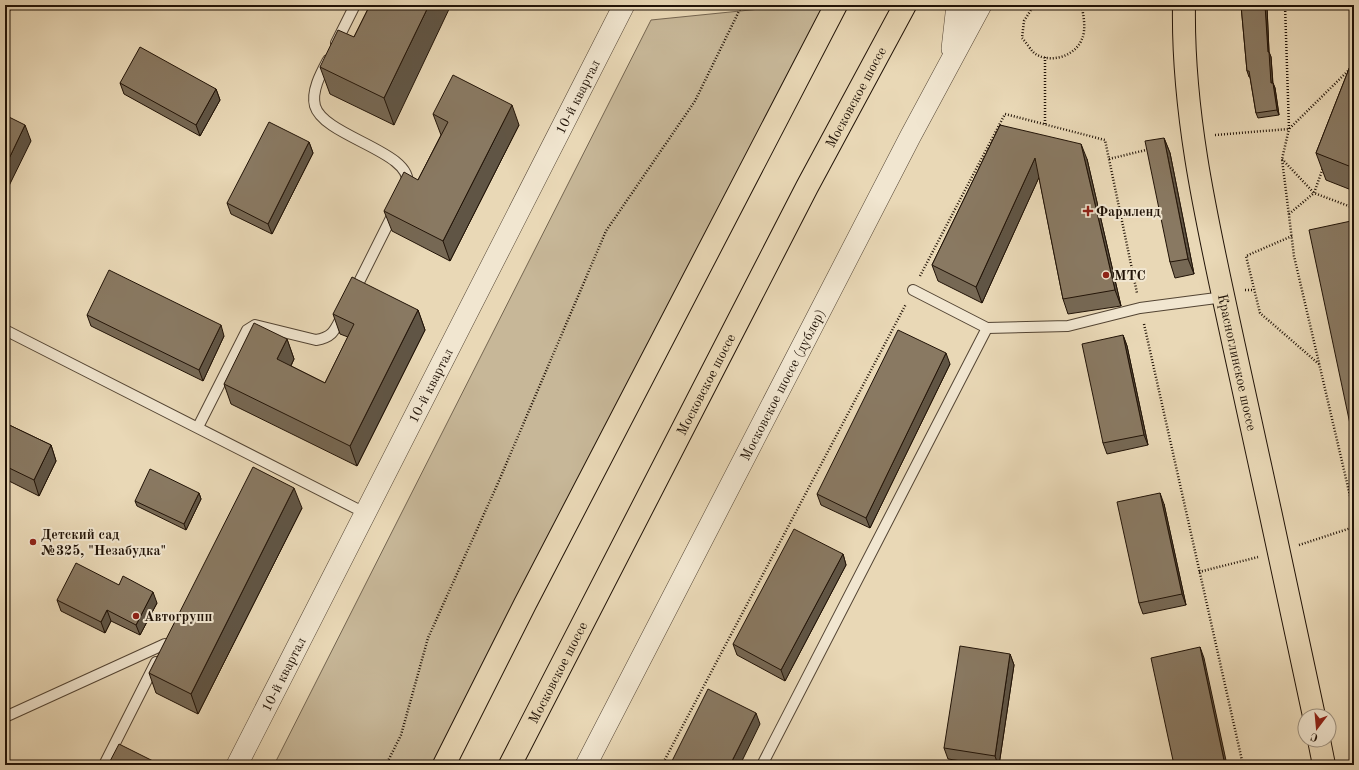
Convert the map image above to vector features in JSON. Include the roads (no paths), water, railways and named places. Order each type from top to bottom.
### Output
[{"type":"main road","points":[[444,765],[525,604],[836,5]]},
{"type":"main road","name":"Московское шоссе","points":[[510,765],[807,187],[905,5]]},
{"type":"main road","name":"Красноглинское шоссе","points":[[1184,5],[1183,39],[1192,136],[1223,294],[1312,708]]},
{"type":"main road","points":[[1321,748],[1324,765]]},
{"type":"street","points":[[622,9],[641,5]]},
{"type":"street","points":[[951,59],[957,5]]},
{"type":"street","name":"Московское шоссе (дублер)","points":[[586,765],[951,59],[981,5]]},
{"type":"street","name":"10-й квартал","points":[[237,765],[622,9]]},
{"type":"lane","points":[[198,427],[246,330],[255,325],[316,340],[326,338],[333,334],[408,181],[404,169],[388,156],[328,124],[315,107],[314,94],[320,76],[355,5]]},
{"type":"lane","points":[[913,290],[987,328],[1068,326],[1140,308],[1223,294]]},
{"type":"lane","points":[[762,765],[987,328]]},
{"type":"lane","points":[[5,330],[198,427],[255,462],[365,513]]},
{"type":"lane","points":[[5,717],[166,640],[104,765]]},
{"type":"place","name":"Фармленд","points":[[1088,211]]},
{"type":"place","name":"МТС","points":[[1106,275]]},
{"type":"place","name":"Детский сад №325, \"Незабудка\"","points":[[33,542]]},
{"type":"place","name":"Автогрупп","points":[[136,616]]}]
